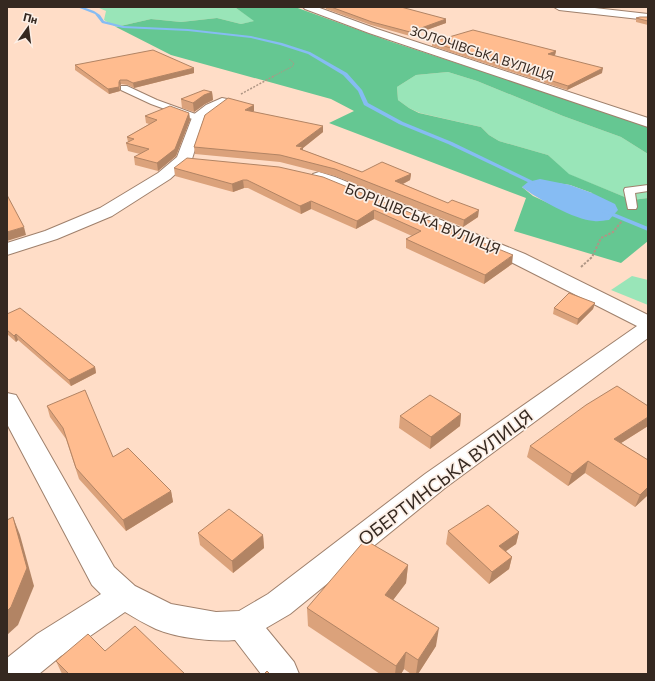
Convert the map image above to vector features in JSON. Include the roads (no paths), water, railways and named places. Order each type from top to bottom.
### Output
[{"type":"street","name":"ЗОЛОЧІВСЬКА ВУЛИЦЯ","points":[[308,7],[373,31],[648,123]]},
{"type":"street","points":[[559,7],[648,17]]},
{"type":"street","points":[[7,249],[51,235],[106,212],[191,160],[198,118],[222,102]]},
{"type":"street","name":"БОРЩІВСЬКА ВУЛИЦЯ","points":[[301,173],[329,180],[518,258],[648,323]]},
{"type":"street","name":"ОБЕРТИНСЬКА ВУЛИЦЯ","points":[[7,401],[103,576],[124,596],[166,618],[216,628],[243,625],[279,604],[435,481],[648,328]]},
{"type":"street","points":[[13,674],[49,645],[124,596]]},
{"type":"street","points":[[243,625],[282,674]]},
{"type":"lane","points":[[124,88],[154,102],[198,118]]},
{"type":"lane","points":[[632,207],[629,190],[648,188]]},
{"type":"water","points":[[540,179],[570,185],[592,193],[615,204],[618,210],[609,220],[596,221],[577,217],[536,197],[522,187],[528,182]]},
{"type":"waterway","points":[[79,7],[90,10],[103,22],[123,27],[188,30],[251,37],[281,44],[309,53],[345,74],[360,91],[366,104],[401,123],[450,143],[538,185]]},
{"type":"waterway","points":[[604,211],[648,229]]}]
